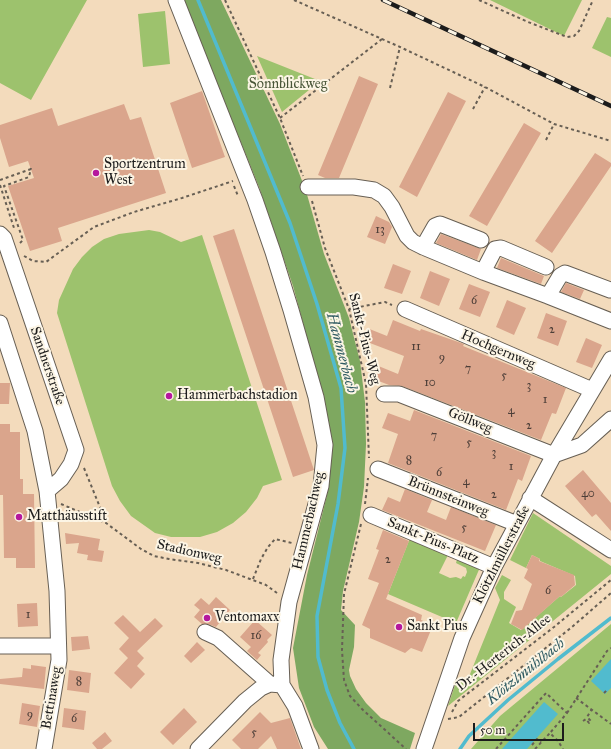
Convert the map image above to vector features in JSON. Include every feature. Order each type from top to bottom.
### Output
[{"type":"street","name":"Hammerbachweg","points":[[176,0],[255,200],[291,310],[316,397],[325,445],[321,486],[289,602],[276,684],[295,706],[311,749]]},
{"type":"street","points":[[308,187],[354,187],[374,190],[384,196],[392,207],[407,236],[413,242],[483,272],[609,317]]},
{"type":"street","points":[[423,247],[435,226],[440,224],[481,240]]},
{"type":"street","name":"Sandnerstraße","points":[[0,234],[4,238],[76,450]]},
{"type":"street","points":[[483,272],[495,249],[500,248],[546,267]]},
{"type":"street","points":[[548,296],[560,276],[565,273],[610,290]]},
{"type":"street","name":"Hochgernweg","points":[[404,309],[592,390]]},
{"type":"street","points":[[0,323],[36,431],[47,491],[57,591],[59,636],[58,646],[0,646]]},
{"type":"street","name":"Klötzlmüllerstraße","points":[[424,749],[462,638],[494,567],[554,455],[611,359]]},
{"type":"street","name":"Göllweg","points":[[384,394],[399,394],[554,455]]},
{"type":"street","points":[[554,455],[582,445],[609,424]]},
{"type":"street","points":[[47,491],[61,479],[71,464],[76,450]]},
{"type":"street","name":"Brünnsteinweg","points":[[372,470],[517,524]]},
{"type":"street","points":[[530,498],[611,550]]},
{"type":"street","name":"Sankt-Pius-Platz","points":[[366,513],[494,567]]},
{"type":"street","points":[[204,632],[218,638],[276,684]]},
{"type":"street","name":"Bettinaweg","points":[[44,749],[59,660],[58,646]]},
{"type":"street","points":[[198,749],[245,701],[261,688],[276,684]]},
{"type":"path","name":"Sankt-Pius-Weg","points":[[225,0],[280,118],[308,187],[325,248],[349,309],[366,384],[372,470],[366,513],[344,594],[342,650],[344,680],[350,696],[406,749]]},
{"type":"path","points":[[294,0],[485,87],[554,124],[611,140]]},
{"type":"path","points":[[479,0],[561,36],[567,37],[574,36],[579,31],[593,0]]},
{"type":"path","points":[[280,118],[382,39]]},
{"type":"path","points":[[390,88],[400,47]]},
{"type":"path","points":[[473,109],[485,87]]},
{"type":"path","points":[[546,140],[554,124]]},
{"type":"path","points":[[0,180],[31,168],[29,177],[4,186],[23,240],[20,245],[17,237]]},
{"type":"path","points":[[23,256],[33,261],[46,262],[94,227],[134,212],[246,177]]},
{"type":"path","points":[[0,186],[15,230]]},
{"type":"path","points":[[349,309],[385,302],[404,309]]},
{"type":"path","points":[[76,450],[106,523]]},
{"type":"path","name":"Stadionweg","points":[[47,491],[60,504],[106,523],[141,549],[154,556],[198,563],[253,580],[266,585],[289,602]]},
{"type":"path","points":[[253,580],[261,559],[275,539],[292,543]]},
{"type":"path","name":"Dr.-Herterich-Allee","points":[[611,580],[554,627],[458,701],[447,720],[459,717],[572,627],[611,593]]},
{"type":"path","points":[[535,749],[567,713],[607,651],[611,648]]},
{"type":"path","points":[[607,651],[611,651]]},
{"type":"path","points":[[496,749],[546,693],[567,713]]},
{"type":"path","points":[[576,698],[611,724]]},
{"type":"path","points":[[584,722],[586,719],[589,723],[591,722],[587,717],[592,709]]},
{"type":"path","points":[[550,733],[563,749]]},
{"type":"path","points":[[532,745],[538,738],[541,742]]},
{"type":"green space","points":[[0,0],[87,0],[31,100],[0,83]]},
{"type":"green space","points":[[179,0],[221,0],[280,124],[306,191],[324,254],[349,318],[360,361],[365,402],[366,444],[364,487],[359,522],[343,591],[341,610],[355,625],[354,647],[349,670],[356,689],[366,703],[381,718],[415,733],[410,749],[328,749],[314,727],[299,688],[293,648],[307,575],[327,495],[331,444],[322,393],[293,286],[259,187],[220,91]]},
{"type":"green space","points":[[490,0],[582,0],[564,36]]},
{"type":"green space","points":[[165,11],[170,64],[143,67],[138,14]]},
{"type":"green space","points":[[607,17],[611,18],[611,57],[592,48]]},
{"type":"green space","name":"Sonnblickweg","points":[[257,56],[320,81],[282,112]]},
{"type":"green space","name":"Hammerbachstadion","points":[[149,230],[160,232],[181,242],[202,235],[282,480],[263,486],[257,498],[246,512],[233,523],[217,532],[200,537],[171,537],[155,533],[131,516],[120,501],[112,486],[57,313],[59,300],[73,269],[92,247],[104,239],[119,234]]},
{"type":"green space","points":[[533,513],[611,566],[611,574],[448,706],[455,685],[468,679],[500,600],[495,588],[502,575],[511,580],[504,592],[504,599],[516,607],[509,623],[521,630],[560,596],[561,597],[576,585],[575,576],[540,561],[540,559],[532,555],[526,568],[510,560]]},
{"type":"green space","points":[[410,538],[449,553],[439,573],[450,578],[456,577],[461,579],[463,576],[465,577],[467,572],[466,568],[456,563],[458,556],[481,565],[456,623],[388,594]]},
{"type":"green space","points":[[611,624],[611,749],[471,749],[500,716]]},
{"type":"water","points":[[611,659],[611,688],[605,694],[591,681]]},
{"type":"water","points":[[544,702],[558,714],[527,749],[502,749]]},
{"type":"building","points":[[359,76],[378,84],[339,178],[325,178],[318,175]]},
{"type":"building","points":[[202,91],[225,157],[192,168],[170,103]]},
{"type":"building","points":[[448,92],[466,101],[417,197],[399,187]]},
{"type":"building","name":"Sportzentrum West","points":[[124,104],[130,120],[141,117],[166,193],[58,228],[62,241],[30,251],[8,186],[34,178],[28,161],[9,167],[0,138],[0,125],[52,108],[58,126]]},
{"type":"building","points":[[524,123],[541,133],[487,226],[469,216]]},
{"type":"building","points":[[595,153],[611,163],[611,166],[552,253],[535,241]]},
{"type":"building","points":[[376,216],[389,222],[392,227],[385,244],[367,237]]},
{"type":"building","points":[[234,229],[314,470],[293,477],[213,236]]},
{"type":"building","points":[[441,234],[481,249],[477,260],[436,243]]},
{"type":"building","points":[[501,258],[544,276],[541,284],[497,268]]},
{"type":"building","points":[[393,264],[411,271],[402,294],[384,288]]},
{"type":"building","points":[[430,271],[450,279],[439,306],[420,298]]},
{"type":"building","points":[[566,283],[584,290],[580,299],[561,292]]},
{"type":"building","points":[[469,284],[490,292],[480,317],[459,309]]},
{"type":"building","points":[[507,300],[526,308],[514,335],[496,327]]},
{"type":"building","points":[[546,313],[567,321],[558,346],[537,338]]},
{"type":"building","points":[[393,320],[420,331],[421,329],[464,344],[463,346],[566,388],[556,414],[552,413],[541,440],[402,386],[389,385],[371,378],[376,365],[398,374],[404,356],[362,340],[367,328],[387,336]]},
{"type":"building","points":[[586,338],[602,345],[592,368],[576,362]]},
{"type":"building","points":[[0,383],[10,383],[9,404],[0,404]]},
{"type":"building","points":[[414,410],[531,456],[522,481],[518,479],[506,510],[388,463],[398,434],[382,428],[388,413],[410,421]]},
{"type":"building","name":"Matthäusstift","points":[[0,424],[10,424],[10,432],[20,432],[20,479],[23,479],[23,494],[34,494],[35,568],[16,568],[16,558],[4,558],[3,495],[0,495]]},
{"type":"building","points":[[583,470],[611,503],[611,531],[596,514],[592,517],[565,486]]},
{"type":"building","points":[[405,489],[432,500],[427,512],[446,520],[451,507],[496,525],[485,551],[382,510],[388,497],[400,502]]},
{"type":"building","name":"Sankt Pius","points":[[383,530],[409,541],[386,599],[422,615],[421,620],[433,625],[422,652],[411,648],[405,653],[370,638],[370,629],[362,625],[379,583],[368,579],[379,550],[376,549]]},
{"type":"building","points":[[65,533],[100,539],[98,550],[104,551],[102,562],[87,560],[88,555],[77,553],[79,543],[66,544]]},
{"type":"building","points":[[532,555],[540,559],[539,561],[574,575],[575,585],[561,597],[560,596],[522,630],[511,624],[516,611],[522,610],[532,584],[524,578],[528,569],[526,568]]},
{"type":"building","points":[[216,597],[230,610],[216,627],[208,624],[202,624],[194,617],[200,610],[194,605],[201,598],[209,605]]},
{"type":"building","points":[[37,603],[38,626],[18,627],[17,604]]},
{"type":"building","points":[[123,615],[140,632],[155,618],[163,626],[137,651],[144,658],[137,666],[145,674],[131,689],[114,673],[128,658],[119,649],[129,638],[114,623]]},
{"type":"building","points":[[255,620],[272,635],[258,653],[261,655],[257,660],[247,651],[251,647],[240,637]]},
{"type":"building","points":[[88,636],[90,649],[72,651],[71,637]]},
{"type":"building","points":[[197,642],[205,650],[191,663],[184,656]]},
{"type":"building","points":[[31,665],[46,667],[44,689],[0,684],[0,679],[22,677],[23,668],[31,669]]},
{"type":"building","points":[[69,670],[91,673],[89,693],[67,690]]},
{"type":"building","points":[[22,703],[40,706],[37,727],[19,724]]},
{"type":"building","points":[[64,708],[86,711],[84,730],[62,727]]},
{"type":"building","points":[[184,708],[197,722],[173,745],[160,732]]},
{"type":"building","points":[[260,712],[271,723],[290,718],[301,749],[277,749],[271,736],[258,749],[241,749],[232,740]]},
{"type":"building","points":[[105,732],[112,741],[102,749],[97,749],[92,743]]},
{"type":"waterway","name":"Hammerbach","points":[[198,0],[290,223],[317,304],[341,388],[345,448],[338,504],[317,616],[318,657],[327,690],[340,723],[354,749]]},
{"type":"waterway","name":"Klötzlmühlbach","points":[[460,749],[469,736],[508,700],[611,618]]},
{"type":"railway","points":[[383,0],[611,106]]},
{"type":"place","name":"Sportzentrum West","points":[[96,173]]},
{"type":"place","name":"Hammerbachstadion","points":[[169,396]]},
{"type":"place","name":"Matthäusstift","points":[[19,517]]},
{"type":"place","name":"Ventomaxx","points":[[207,618]]},
{"type":"place","name":"Sankt Pius","points":[[399,627]]}]
